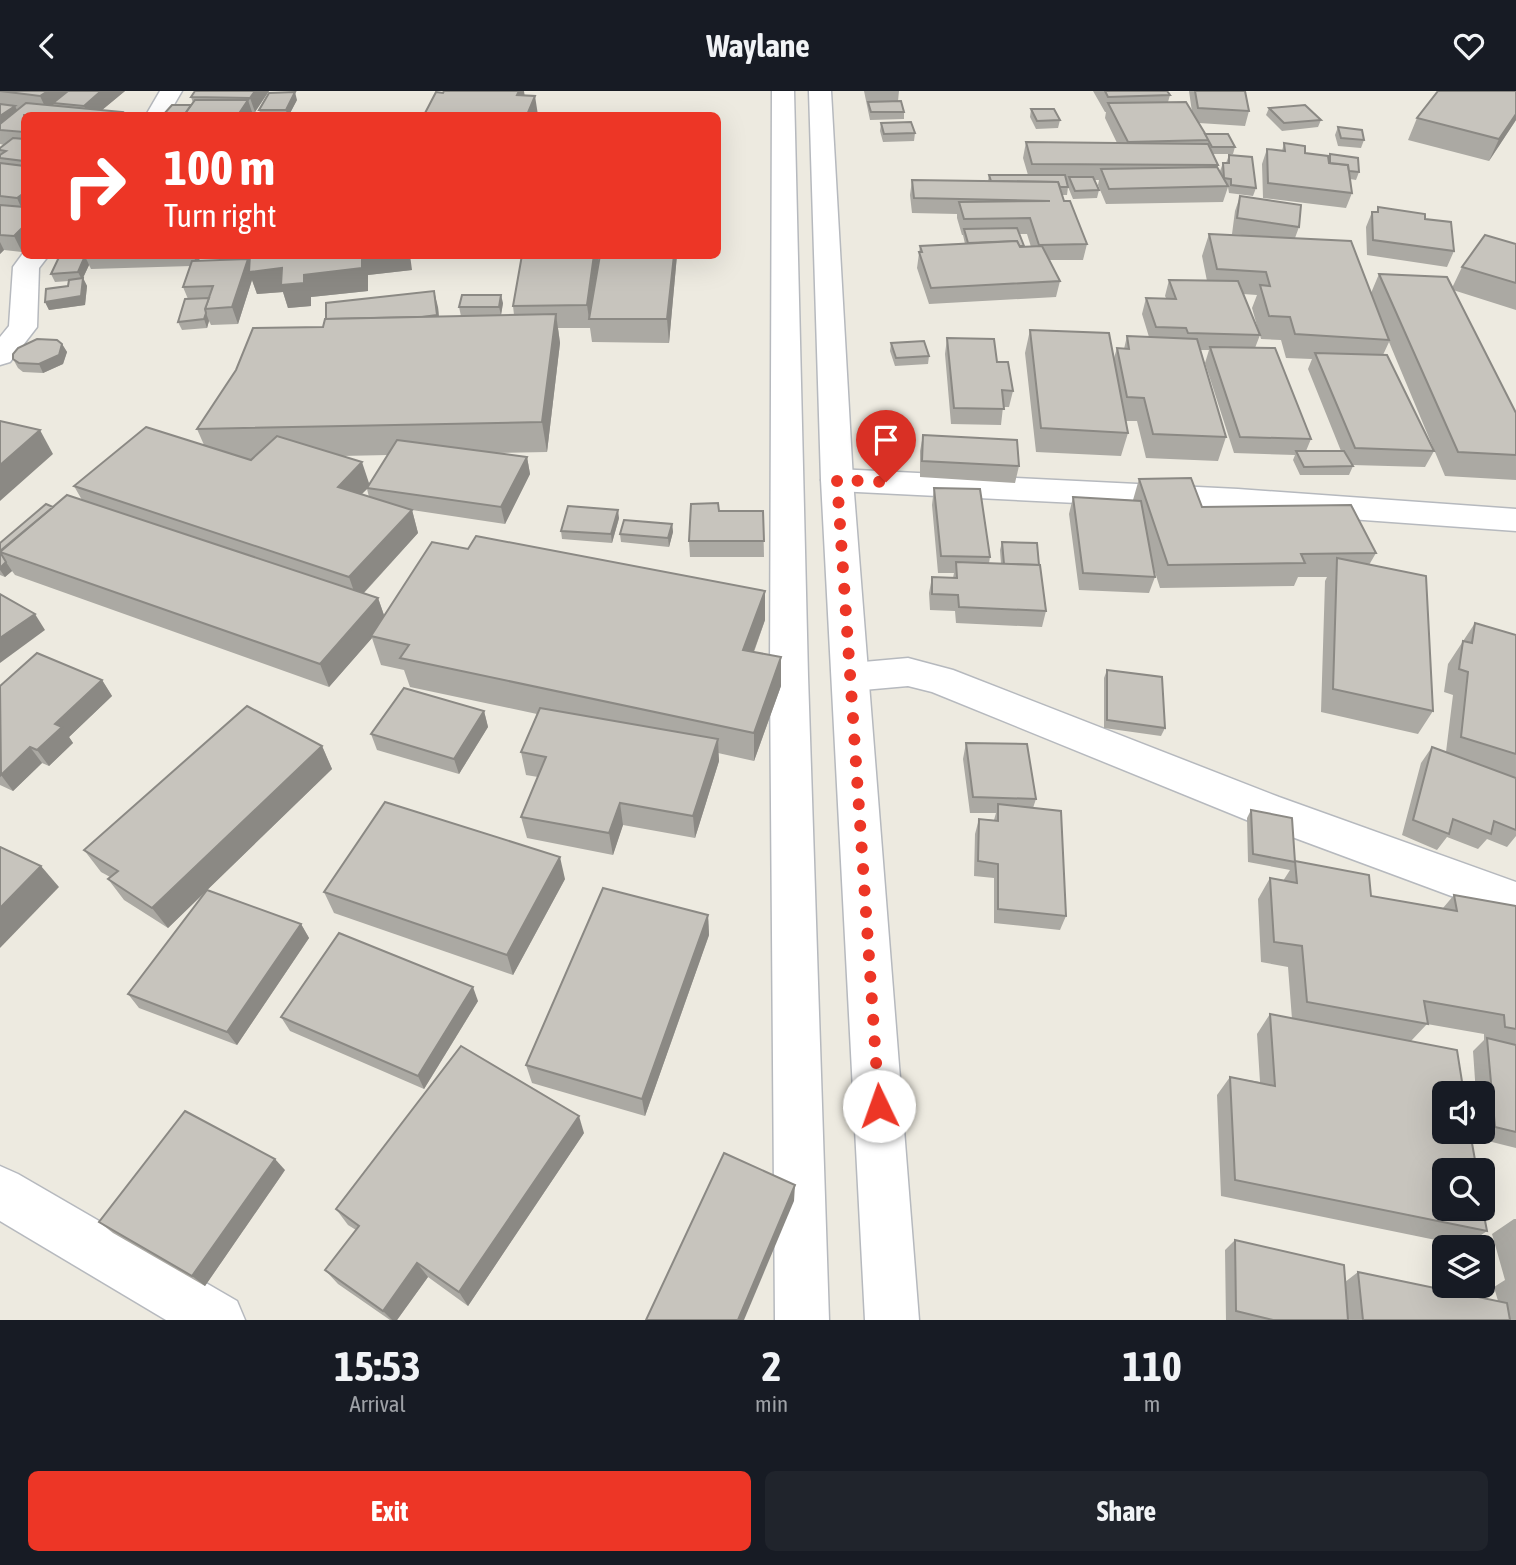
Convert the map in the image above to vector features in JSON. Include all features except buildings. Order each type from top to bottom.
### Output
[{"type":"street","points":[[159,112],[171,91]]},
{"type":"street","points":[[783,91],[789,676],[802,1320]]},
{"type":"street","points":[[820,91],[837,480],[892,1320]]},
{"type":"street","points":[[0,356],[23,327],[26,267],[33,259]]},
{"type":"street","points":[[837,480],[1238,500],[1516,520]]},
{"type":"street","points":[[852,677],[908,673],[940,680],[1264,809],[1516,901]]},
{"type":"street","points":[[0,1192],[218,1320]]},
{"type":"route","points":[[879,1106],[837,480],[886,482]]}]
